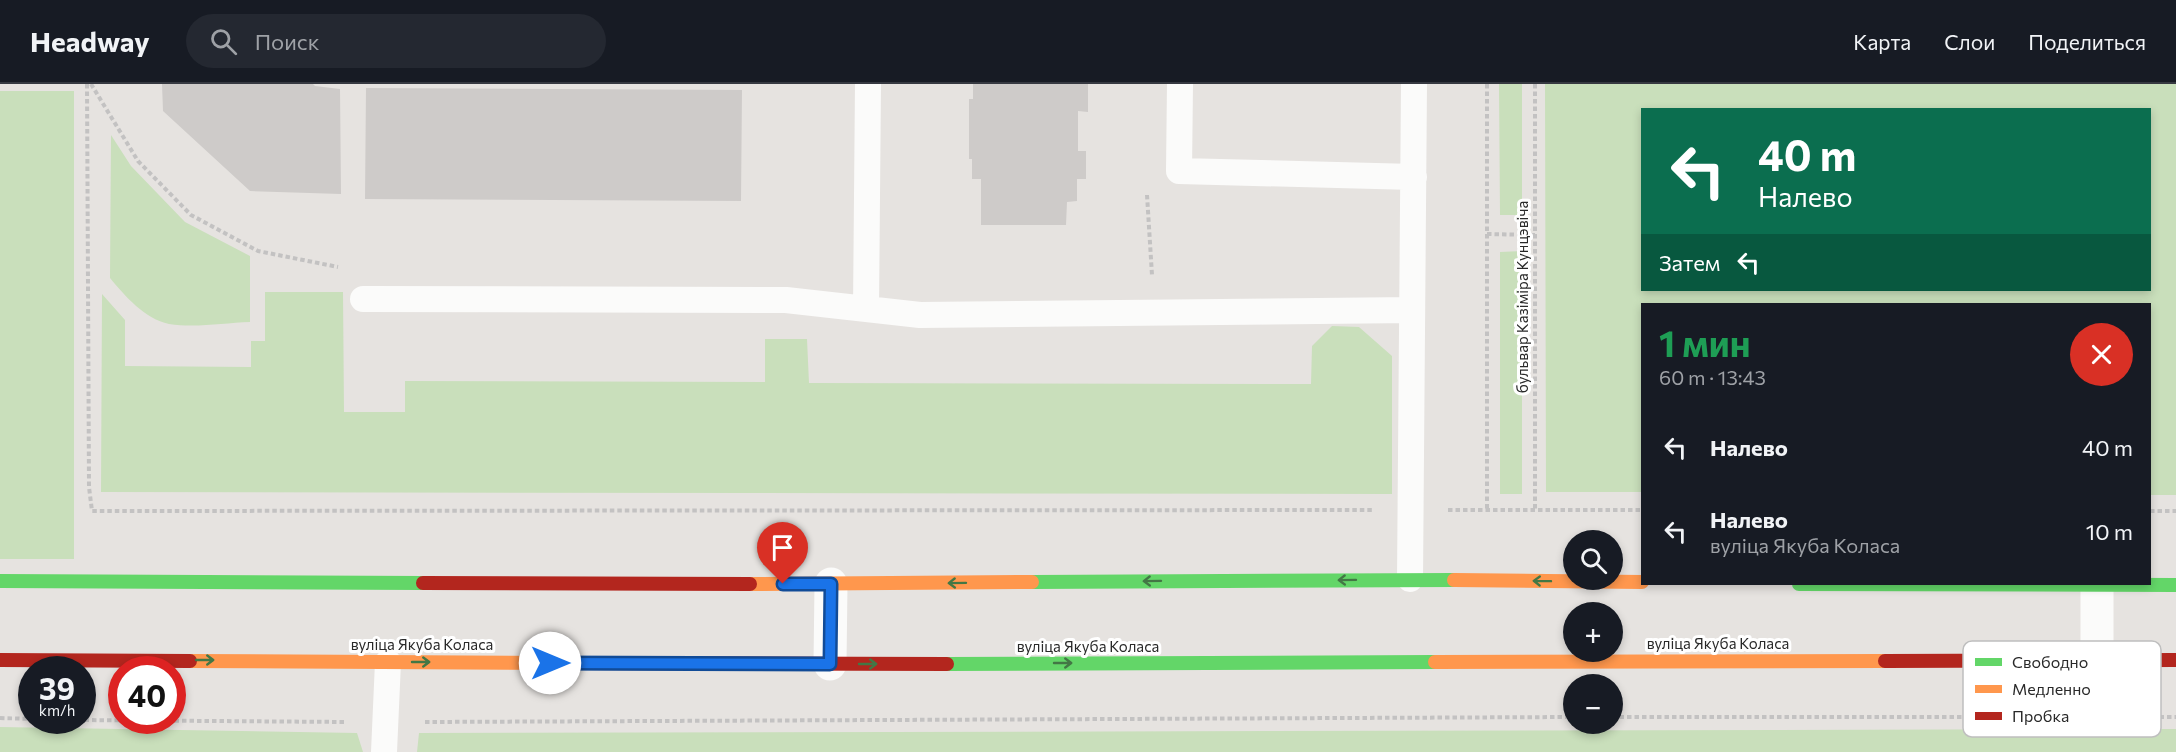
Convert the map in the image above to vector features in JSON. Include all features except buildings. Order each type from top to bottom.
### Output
[{"type":"street","points":[[0,581],[831,584],[1410,579],[1641,582]]},
{"type":"street","points":[[830,664],[831,584]]},
{"type":"street","points":[[2097,641],[2097,585],[2176,585]]},
{"type":"street","name":"вуліца Якуба Коласа","points":[[0,660],[830,664],[1963,660]]},
{"type":"lane","points":[[866,309],[868,84]]},
{"type":"lane","points":[[1180,84],[1179,171],[1414,177]]},
{"type":"lane","points":[[1410,579],[1414,84]]},
{"type":"lane","points":[[363,299],[786,300],[920,315],[1412,310]]},
{"type":"lane","points":[[384,752],[387,662]]},
{"type":"path","points":[[89,84],[138,161],[191,215],[258,251],[335,267],[346,267]]},
{"type":"path","points":[[89,84],[89,487],[92,511],[1641,510]]},
{"type":"path","points":[[1487,84],[1487,509]]},
{"type":"path","name":"бульвар Казіміра Кунцэвіча","points":[[1535,84],[1535,510]]},
{"type":"path","points":[[1146,188],[1153,280]]},
{"type":"path","points":[[1487,234],[1535,234]]},
{"type":"path","points":[[2151,511],[2176,511]]},
{"type":"path","points":[[96,720],[386,722],[1563,717]]},
{"type":"path","points":[[1623,717],[1963,717]]},
{"type":"path","points":[[0,718],[18,718]]},
{"type":"green space","points":[[1499,84],[1522,84],[1522,215],[1500,215]]},
{"type":"green space","points":[[1545,84],[2176,84],[2176,495],[2151,495],[2151,303],[1641,303],[1641,492],[1546,492]]},
{"type":"green space","points":[[0,91],[74,91],[74,559],[0,559]]},
{"type":"green space","points":[[111,135],[131,166],[185,222],[250,256],[250,322],[189,326],[169,324],[152,317],[136,306],[110,278]]},
{"type":"green space","points":[[1522,251],[1522,494],[1500,494],[1500,252]]},
{"type":"green space","points":[[265,292],[343,292],[344,412],[405,412],[405,381],[765,382],[765,339],[807,339],[809,383],[1311,384],[1312,346],[1332,326],[1359,327],[1392,356],[1392,494],[101,492],[102,294],[125,320],[125,366],[251,367],[251,341],[265,341]]},
{"type":"green space","points":[[0,727],[18,727],[18,734],[96,734],[96,729],[108,729],[108,734],[186,734],[186,730],[357,733],[363,752],[0,752]]},
{"type":"green space","points":[[1963,729],[1963,737],[2161,737],[2161,729],[2176,729],[2176,752],[417,752],[419,733],[1563,730],[1563,734],[1623,734],[1623,730]]},
{"type":"traffic: fast","points":[[1032,582],[1454,580]]},
{"type":"traffic: fast","points":[[0,581],[423,583]]},
{"type":"traffic: fast","points":[[2151,585],[2176,585]]},
{"type":"traffic: fast","points":[[947,664],[1435,662]]},
{"type":"traffic: slow","points":[[1454,580],[1641,582]]},
{"type":"traffic: slow","points":[[750,584],[1032,582]]},
{"type":"traffic: slow","points":[[190,661],[575,663]]},
{"type":"traffic: slow","points":[[1435,662],[1885,661]]},
{"type":"traffic: jam","points":[[423,583],[750,584]]},
{"type":"traffic: jam","points":[[0,660],[190,661]]},
{"type":"traffic: jam","points":[[2161,660],[2176,660]]},
{"type":"traffic: jam","points":[[1885,661],[1963,661]]},
{"type":"traffic: jam","points":[[575,663],[947,664]]},
{"type":"route","points":[[550,663],[830,664],[831,584],[783,584]]}]
